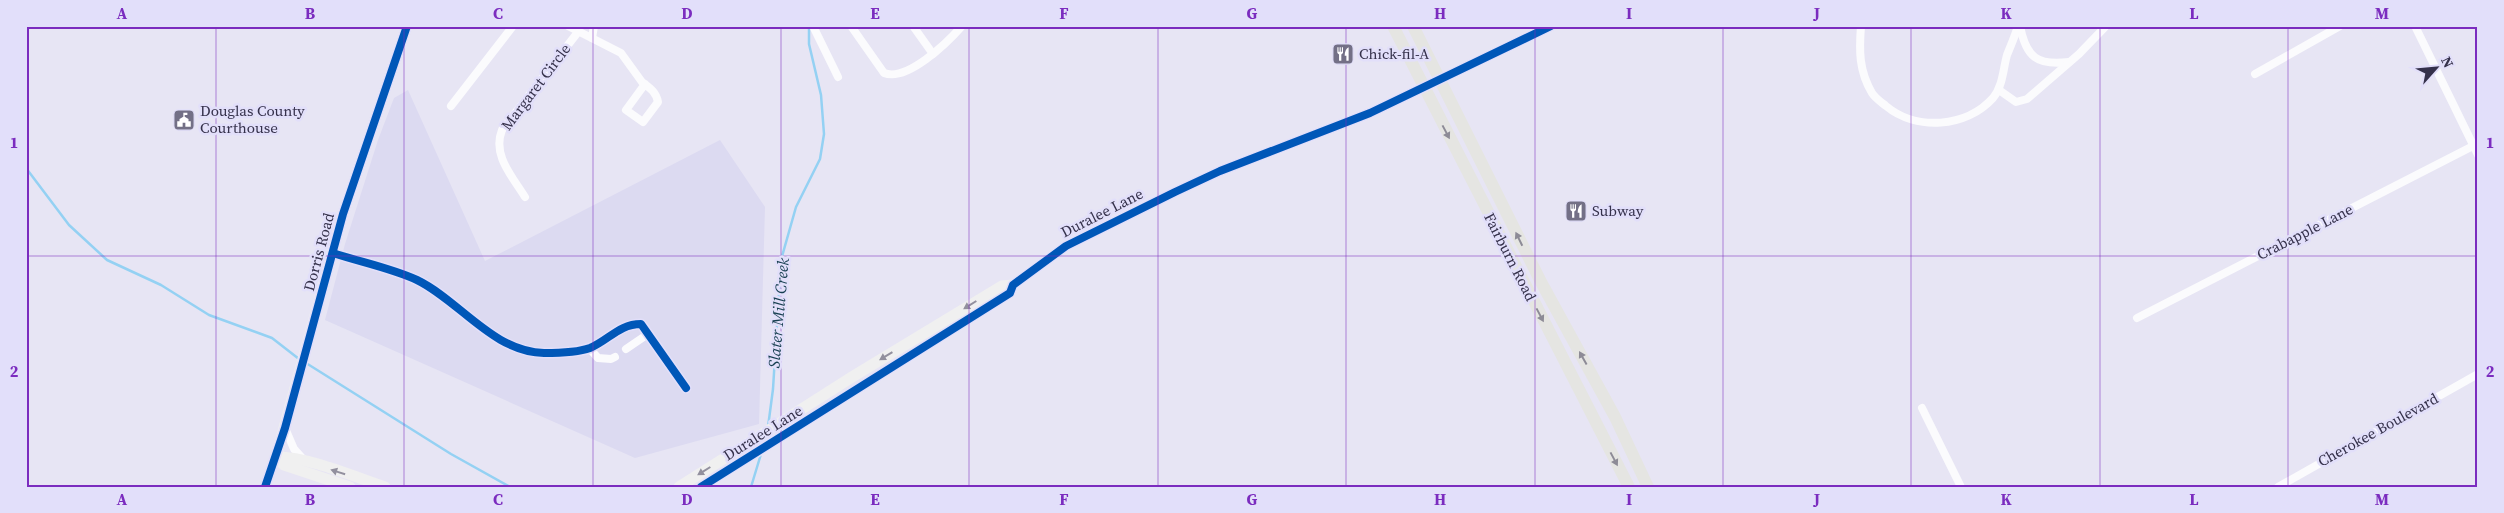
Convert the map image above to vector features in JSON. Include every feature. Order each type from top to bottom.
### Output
[{"type":"main road","name":"Fairburn Road","points":[[1393,26],[1629,487]]},
{"type":"main road","name":"Fairburn Road","points":[[1413,26],[1541,282],[1615,417],[1648,487]]},
{"type":"street","name":"Dorris Road","points":[[265,487],[285,428],[343,214],[407,26]]},
{"type":"street","points":[[450,106],[513,26]]},
{"type":"street","points":[[568,26],[621,53],[645,84],[656,94],[658,102],[643,122],[626,110],[645,84]]},
{"type":"street","points":[[592,38],[594,26]]},
{"type":"street","points":[[813,26],[838,77]]},
{"type":"street","points":[[851,26],[884,73],[892,76],[901,75],[933,54],[962,26]]},
{"type":"street","points":[[913,26],[933,54]]},
{"type":"street","name":"Duralee Lane","points":[[679,487],[852,377],[1002,286],[1013,285],[1066,246],[1175,192],[1274,149],[1349,123],[1551,26]]},
{"type":"street","points":[[1861,26],[1859,54],[1861,68],[1873,95],[1898,116],[1923,123],[1954,122],[1975,113],[1992,99],[1999,90],[2007,56],[2019,26]]},
{"type":"street","points":[[2019,26],[2023,44],[2036,60],[2051,64],[2069,62]]},
{"type":"street","points":[[1999,90],[2016,102],[2028,99],[2106,26]]},
{"type":"street","points":[[2255,74],[2340,26]]},
{"type":"street","points":[[2415,26],[2478,155]]},
{"type":"street","name":"Margaret Circle","points":[[525,197],[504,164],[499,153],[498,140],[502,130],[578,32]]},
{"type":"street","name":"Crabapple Lane","points":[[2137,318],[2473,146]]},
{"type":"street","points":[[333,253],[416,280],[438,292],[469,317],[512,346],[544,353],[589,348],[629,324],[641,324],[686,388]]},
{"type":"street","name":"Duralee Lane","points":[[701,487],[1010,293],[1013,285]]},
{"type":"street","points":[[626,349],[648,334]]},
{"type":"street","points":[[589,348],[598,358],[611,359],[615,357]]},
{"type":"street","name":"Cherokee Boulevard","points":[[2278,487],[2478,374]]},
{"type":"street","points":[[1922,408],[1961,487]]},
{"type":"street","points":[[285,428],[294,449],[306,462]]},
{"type":"street","points":[[276,457],[287,456],[385,487]]},
{"type":"street","points":[[276,457],[284,465],[350,487]]},
{"type":"shaded area","points":[[408,90],[485,261],[720,140],[765,207],[759,424],[635,458],[325,320],[345,244],[378,140],[394,98]]},
{"type":"waterway","name":"Slater Mill Creek","points":[[768,427],[773,389],[781,260],[796,207],[820,159],[824,134],[821,95],[809,44],[809,26]]},
{"type":"waterway","points":[[26,168],[69,225],[107,260],[161,285],[209,315],[272,338],[299,359]]},
{"type":"waterway","points":[[306,363],[451,454],[510,487]]},
{"type":"waterway","name":"Slater Mill Creek","points":[[751,487],[761,454]]},
{"type":"cycle path","points":[[265,487],[285,428],[343,214],[407,26]]},
{"type":"cycle path","points":[[701,487],[1010,293],[1013,285],[1066,246],[1220,171],[1370,113],[1551,26]]},
{"type":"cycle path","points":[[333,253],[417,280],[433,289],[493,335],[509,344],[526,350],[549,353],[590,348],[620,329],[641,324],[686,388]]},
{"type":"place","name":"Chick-fil-A","points":[[1343,54]]},
{"type":"place","name":"Douglas County Courthouse","points":[[184,120]]},
{"type":"place","name":"Subway","points":[[1576,211]]}]
